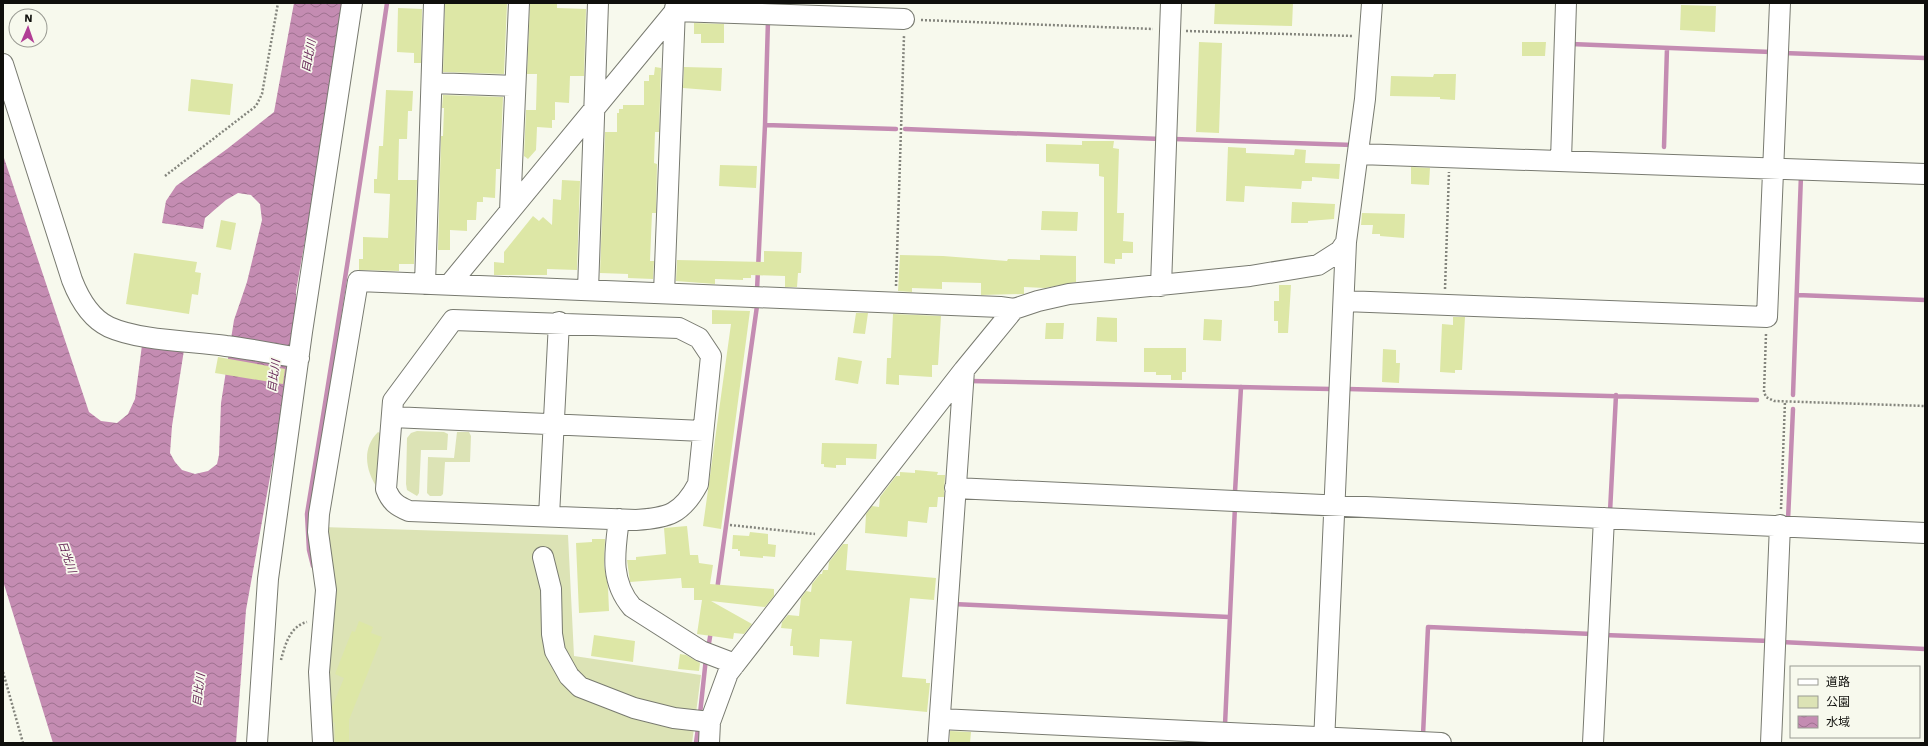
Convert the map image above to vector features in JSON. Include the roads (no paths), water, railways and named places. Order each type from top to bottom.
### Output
[{"type":"street","points":[[258,743],[268,579],[299,358],[352,3]]},
{"type":"street","points":[[425,284],[434,3]]},
{"type":"street","points":[[510,211],[519,3]]},
{"type":"street","points":[[588,290],[598,3]]},
{"type":"street","points":[[1161,286],[1171,3]]},
{"type":"street","points":[[1324,740],[1346,242],[1359,154],[1365,99],[1372,3]]},
{"type":"street","points":[[1561,156],[1566,3]]},
{"type":"street","points":[[1344,301],[1767,317],[1772,164],[1780,3]]},
{"type":"street","points":[[449,285],[594,109],[675,7]]},
{"type":"street","points":[[675,7],[904,19]]},
{"type":"street","points":[[664,293],[675,7]]},
{"type":"street","points":[[3,64],[79,298],[94,316],[109,326],[138,335],[227,346],[299,358]]},
{"type":"street","points":[[432,83],[515,86]]},
{"type":"street","points":[[1359,154],[1561,156],[1772,164],[1925,174]]},
{"type":"street","points":[[709,743],[710,722],[728,673],[964,370],[1014,310],[1038,301],[1070,294],[1250,276],[1318,265],[1340,251],[1346,242]]},
{"type":"street","points":[[323,743],[319,672],[326,590],[318,532],[319,514],[358,281],[1000,307],[1014,310]]},
{"type":"street","points":[[453,320],[559,322],[679,328],[699,338],[711,356],[698,484],[682,506],[670,516],[642,520],[409,511],[399,507],[391,501],[386,489],[392,417],[393,401],[453,320]]},
{"type":"street","points":[[549,516],[555,423],[559,322]]},
{"type":"street","points":[[938,743],[964,370]]},
{"type":"street","points":[[392,417],[555,423],[703,431]]},
{"type":"street","points":[[955,488],[1925,533]]},
{"type":"street","points":[[1593,743],[1604,518]]},
{"type":"street","points":[[619,519],[615,557],[616,575],[632,607],[707,653],[735,664]]},
{"type":"street","points":[[1771,743],[1780,526]]},
{"type":"street","points":[[543,557],[551,589],[552,634],[555,651],[569,676],[580,687],[634,708],[674,718],[710,722]]},
{"type":"street","points":[[940,719],[1324,740],[1441,743]]},
{"type":"water","points":[[294,3],[342,3],[313,196],[296,291],[296,333],[246,610],[236,743],[53,743],[3,581],[3,155],[89,412],[101,421],[117,423],[128,414],[135,399],[142,345],[184,350],[172,426],[170,453],[182,470],[195,474],[208,471],[217,464],[219,455],[221,403],[234,320],[247,282],[262,220],[260,204],[251,195],[238,193],[226,200],[205,218],[203,229],[162,223],[166,201],[176,186],[227,149],[274,112]]},
{"type":"waterway","points":[[313,566],[309,550],[307,514],[387,3]]},
{"type":"waterway","points":[[765,125],[768,20]]},
{"type":"waterway","points":[[1571,44],[1771,52]]},
{"type":"waterway","points":[[1664,147],[1667,48]]},
{"type":"waterway","points":[[1783,53],[1925,58]]},
{"type":"waterway","points":[[757,290],[765,125],[896,129]]},
{"type":"waterway","points":[[905,129],[1161,139]]},
{"type":"waterway","points":[[1174,139],[1353,145]]},
{"type":"waterway","points":[[1793,395],[1801,175]]},
{"type":"waterway","points":[[1797,295],[1925,300]]},
{"type":"waterway","points":[[717,590],[757,306],[752,306]]},
{"type":"waterway","points":[[970,381],[1331,389]]},
{"type":"waterway","points":[[1235,492],[1241,387]]},
{"type":"waterway","points":[[1348,389],[1757,400]]},
{"type":"waterway","points":[[1610,512],[1616,395]]},
{"type":"waterway","points":[[1788,520],[1793,409]]},
{"type":"waterway","points":[[1225,725],[1235,506]]},
{"type":"waterway","points":[[953,604],[1229,617]]},
{"type":"waterway","points":[[1423,735],[1428,627],[1592,634]]},
{"type":"waterway","points":[[708,649],[711,631]]},
{"type":"waterway","points":[[1604,635],[1770,641]]},
{"type":"waterway","points":[[1781,642],[1925,649]]},
{"type":"waterway","points":[[700,714],[706,658]]},
{"type":"waterway","points":[[696,743],[698,728]]},
{"type":"water label","name":"目比川","points":[[309,56]]},
{"type":"water label","name":"目比川","points":[[274,376]]},
{"type":"water label","name":"日光川","points":[[67,557]]},
{"type":"water label","name":"目比川","points":[[199,690]]}]
